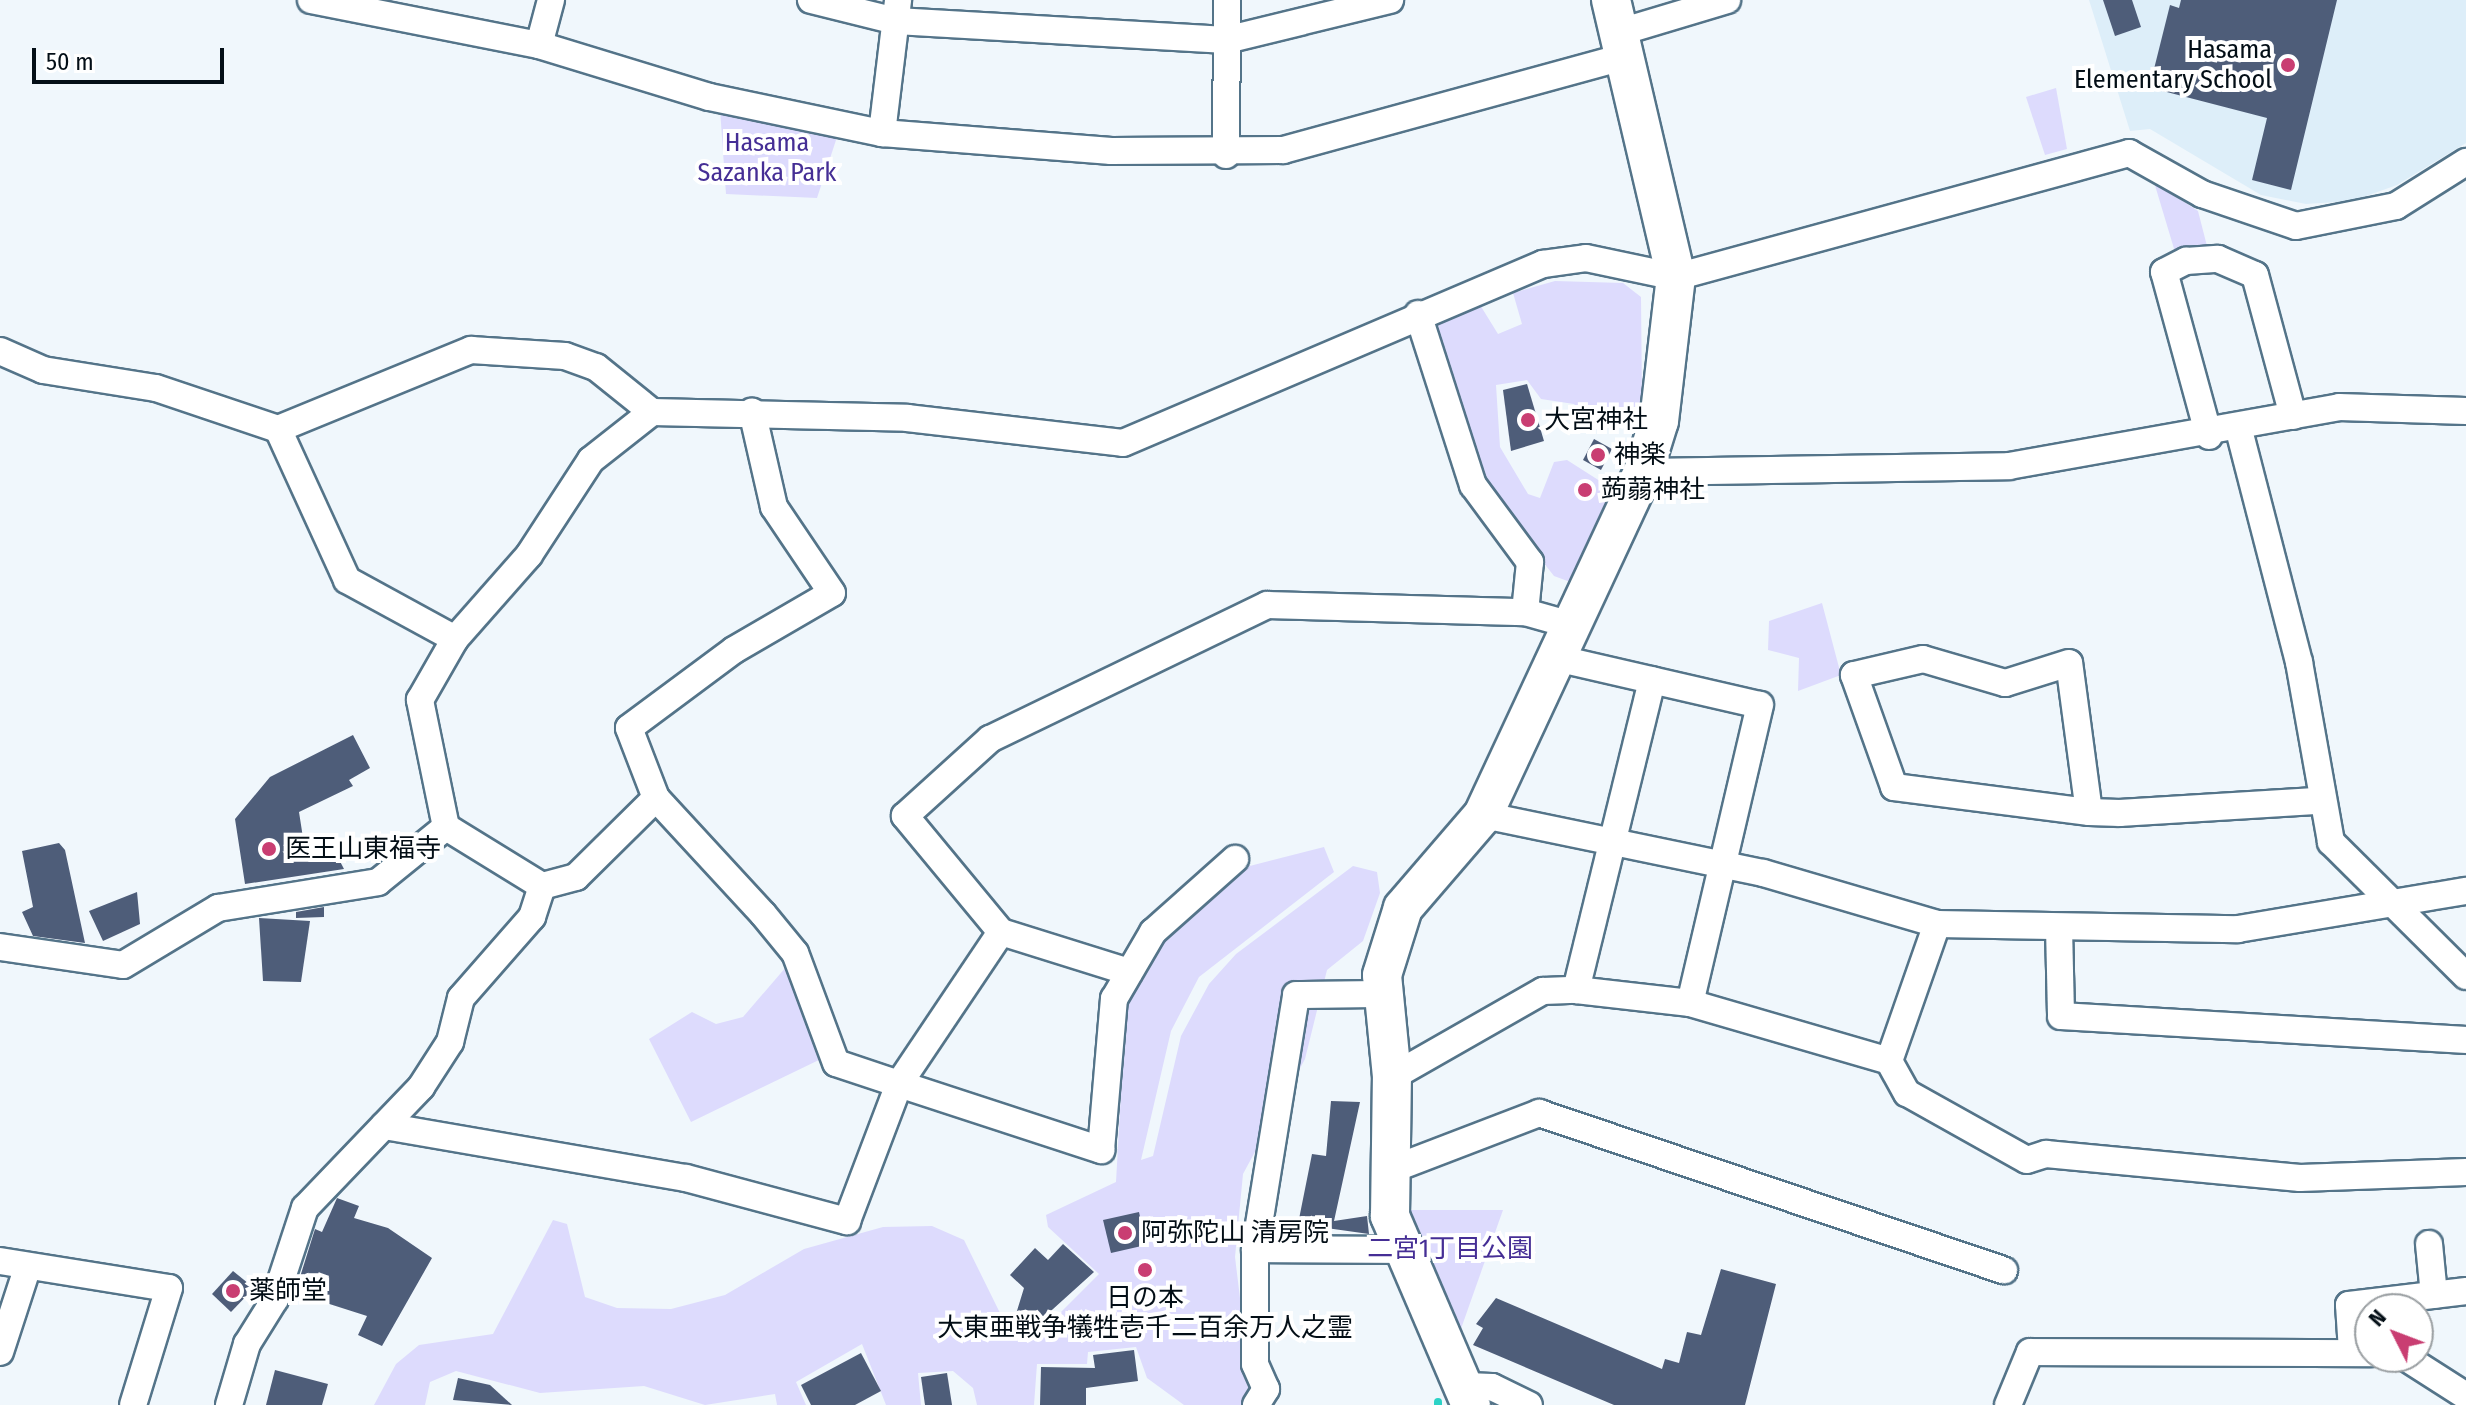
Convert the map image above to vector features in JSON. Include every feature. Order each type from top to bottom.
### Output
[{"type":"street","points":[[311,0],[539,45],[709,97],[882,133],[1226,155],[1283,150],[1617,30],[1727,0]]},
{"type":"street","points":[[539,45],[551,0]]},
{"type":"street","points":[[811,0],[1226,40],[1390,0]]},
{"type":"street","points":[[1226,155],[1227,0]]},
{"type":"street","points":[[882,133],[897,10]]},
{"type":"street","points":[[1529,1405],[1492,1387],[1468,1395],[1398,1250],[1388,1171],[1392,1077],[1383,994],[1386,947],[1403,908],[1483,815],[1643,472],[1659,421],[1676,277],[1617,30]]},
{"type":"street","points":[[656,798],[576,877],[542,886],[446,827],[420,700],[455,639],[529,555],[591,460],[652,412],[752,411],[907,418],[1123,443],[1498,278],[1586,258],[1676,277],[2129,153],[2202,194],[2296,226],[2396,206],[2466,162]]},
{"type":"street","points":[[2209,436],[2164,272],[2186,261],[2218,259],[2255,275],[2293,416]]},
{"type":"street","points":[[1418,314],[1473,485],[1530,562],[1525,612]]},
{"type":"street","points":[[0,351],[43,370],[156,388],[278,429],[471,350],[565,356],[596,367],[652,412]]},
{"type":"street","points":[[1643,472],[2009,466],[2209,436],[2339,407],[2466,411]]},
{"type":"street","points":[[752,411],[774,507],[832,593],[734,650],[629,728],[656,798],[795,953],[836,1063],[1101,1150],[1114,999],[1153,932],[1235,859]]},
{"type":"street","points":[[278,429],[347,580],[455,639]]},
{"type":"street","points":[[2239,430],[2299,662],[2319,801],[2331,842],[2466,976]]},
{"type":"street","points":[[1129,972],[1001,932],[905,816],[990,739],[1267,605],[1525,612],[1564,642],[1652,680],[1760,705],[1725,865],[1690,1003]]},
{"type":"street","points":[[2089,812],[2069,663],[2005,683],[1923,659],[1854,675],[1894,787],[2089,812],[2319,801]]},
{"type":"street","points":[[1576,990],[1607,844],[1652,680]]},
{"type":"street","points":[[1483,815],[1607,844],[1725,865],[1937,924],[2238,929],[2466,891]]},
{"type":"street","points":[[0,947],[123,965],[218,908],[378,882],[446,827]]},
{"type":"street","points":[[229,1405],[305,1208],[421,1087],[450,1042],[461,998],[532,917],[542,886]]},
{"type":"street","points":[[1889,1061],[1937,924]]},
{"type":"street","points":[[2059,927],[2061,1016],[2466,1040]]},
{"type":"street","points":[[384,1126],[686,1178],[847,1221],[899,1084],[1001,932]]},
{"type":"street","points":[[1392,1077],[1536,995],[1576,990],[1690,1003],[1889,1061],[1907,1093],[2027,1160],[2046,1154],[2300,1178],[2466,1172]]},
{"type":"street","points":[[1256,1405],[1266,1389],[1255,1364],[1255,1249],[1296,995],[1383,994]]},
{"type":"street","points":[[1388,1171],[1539,1113],[2004,1270]]},
{"type":"street","points":[[2429,1244],[2434,1293]]},
{"type":"street","points":[[1255,1249],[1398,1250]]},
{"type":"street","points":[[0,1261],[169,1288],[133,1405]]},
{"type":"street","points":[[0,1352],[28,1266]]},
{"type":"street","points":[[2434,1295],[2466,1291]]},
{"type":"street","points":[[2354,1304],[2349,1305],[2354,1325]]},
{"type":"street","points":[[2008,1405],[2030,1352],[2354,1352]]},
{"type":"street","points":[[2430,1373],[2466,1396]]},
{"type":"shaded area","name":"Hasama Elementary School","points":[[2089,0],[2466,0],[2466,143],[2397,185],[2352,201],[2306,204],[2261,195],[2150,129],[2130,131]]},
{"type":"green space","points":[[2056,88],[2067,149],[2045,155],[2026,97]]},
{"type":"green space","name":"Hasama Sazanka Park","points":[[720,109],[838,134],[817,198],[726,194]]},
{"type":"green space","points":[[2154,182],[2198,211],[2207,246],[2175,252]]},
{"type":"green space","points":[[1555,281],[1623,283],[1641,297],[1642,400],[1638,423],[1629,430],[1610,419],[1587,418],[1574,404],[1541,399],[1527,380],[1496,385],[1500,447],[1528,494],[1540,498],[1554,462],[1567,460],[1614,490],[1573,583],[1554,576],[1480,482],[1428,322],[1477,300],[1498,334],[1522,324],[1513,293]]},
{"type":"green space","points":[[1822,603],[1841,675],[1798,691],[1799,658],[1768,650],[1769,621]]},
{"type":"green space","points":[[1324,847],[1334,872],[1199,977],[1171,1031],[1141,1160],[1153,1156],[1181,1036],[1209,984],[1236,954],[1353,866],[1377,872],[1380,893],[1363,941],[1327,970],[1305,1059],[1243,1174],[1235,1257],[1253,1405],[1184,1405],[1147,1378],[1136,1347],[1088,1352],[1087,1364],[1037,1364],[1034,1405],[977,1405],[973,1388],[953,1371],[918,1373],[921,1405],[886,1405],[862,1344],[796,1382],[806,1405],[777,1405],[775,1394],[705,1405],[644,1386],[540,1393],[456,1371],[430,1382],[425,1405],[374,1405],[396,1364],[419,1345],[493,1334],[553,1220],[567,1224],[585,1297],[617,1308],[671,1309],[725,1295],[804,1249],[883,1227],[932,1226],[964,1240],[1000,1313],[1027,1332],[1041,1332],[1099,1274],[1048,1227],[1046,1215],[1116,1182],[1126,1003],[1150,951],[1242,868]]},
{"type":"green space","points":[[786,967],[823,1058],[691,1122],[649,1039],[692,1012],[716,1024],[743,1017]]},
{"type":"green space","name":"二宮1丁目公園","points":[[1410,1210],[1503,1210],[1457,1340],[1415,1266]]},
{"type":"building","points":[[2103,0],[2132,0],[2141,27],[2115,36]]},
{"type":"building","points":[[2181,0],[2337,0],[2291,190],[2252,180],[2267,118],[2159,90],[2164,72],[2154,69],[2170,5],[2179,8]]},
{"type":"building","name":"大宮神社","points":[[1527,384],[1544,441],[1511,451],[1503,390]]},
{"type":"building","name":"神楽","points":[[1594,439],[1612,449],[1601,470],[1583,460]]},
{"type":"building","points":[[353,735],[370,768],[349,780],[353,786],[299,812],[306,857],[331,844],[344,869],[245,884],[235,819],[270,777]]},
{"type":"building","points":[[59,843],[65,850],[85,943],[33,936],[22,912],[33,907],[22,851]]},
{"type":"building","points":[[137,892],[140,924],[103,941],[89,911]]},
{"type":"building","points":[[324,907],[324,917],[296,918],[296,912]]},
{"type":"building","points":[[259,918],[310,921],[301,982],[263,981]]},
{"type":"building","points":[[1331,1101],[1360,1102],[1334,1221],[1367,1216],[1369,1234],[1298,1224],[1312,1154],[1326,1156]]},
{"type":"building","points":[[337,1198],[359,1206],[354,1218],[388,1228],[432,1258],[382,1346],[358,1335],[367,1316],[295,1293],[315,1229],[322,1232]]},
{"type":"building","name":"阿弥陀山 清房院","points":[[1139,1212],[1146,1245],[1111,1253],[1103,1220]]},
{"type":"building","points":[[1063,1244],[1094,1272],[1032,1328],[1016,1314],[1024,1288],[1010,1275],[1035,1248],[1048,1260]]},
{"type":"building","points":[[1721,1269],[1776,1284],[1745,1405],[1614,1405],[1473,1345],[1483,1328],[1476,1324],[1496,1298],[1662,1369],[1665,1359],[1679,1363],[1687,1332],[1701,1335]]},
{"type":"building","name":"薬師堂","points":[[233,1271],[254,1288],[231,1312],[212,1294]]},
{"type":"building","points":[[1134,1350],[1138,1381],[1086,1388],[1086,1405],[1040,1405],[1041,1367],[1095,1368],[1093,1355]]},
{"type":"building","points":[[861,1353],[881,1391],[855,1405],[811,1405],[801,1385]]},
{"type":"building","points":[[275,1370],[328,1384],[322,1405],[266,1405]]},
{"type":"building","points":[[947,1373],[952,1405],[925,1405],[921,1377]]},
{"type":"building","points":[[458,1378],[490,1385],[512,1405],[453,1400]]},
{"type":"place","name":"Hasama Elementary School","points":[[2288,65]]},
{"type":"place","name":"大宮神社","points":[[1528,420]]},
{"type":"place","name":"神楽","points":[[1598,455]]},
{"type":"place","name":"蒟蒻神社","points":[[1585,490]]},
{"type":"place","name":"医王山東福寺","points":[[269,849]]},
{"type":"place","name":"阿弥陀山 清房院","points":[[1125,1233]]},
{"type":"place","name":"日の本 大東亜戦争犠牲壱千二百余万人之霊","points":[[1145,1270]]},
{"type":"place","name":"薬師堂","points":[[233,1291]]}]
